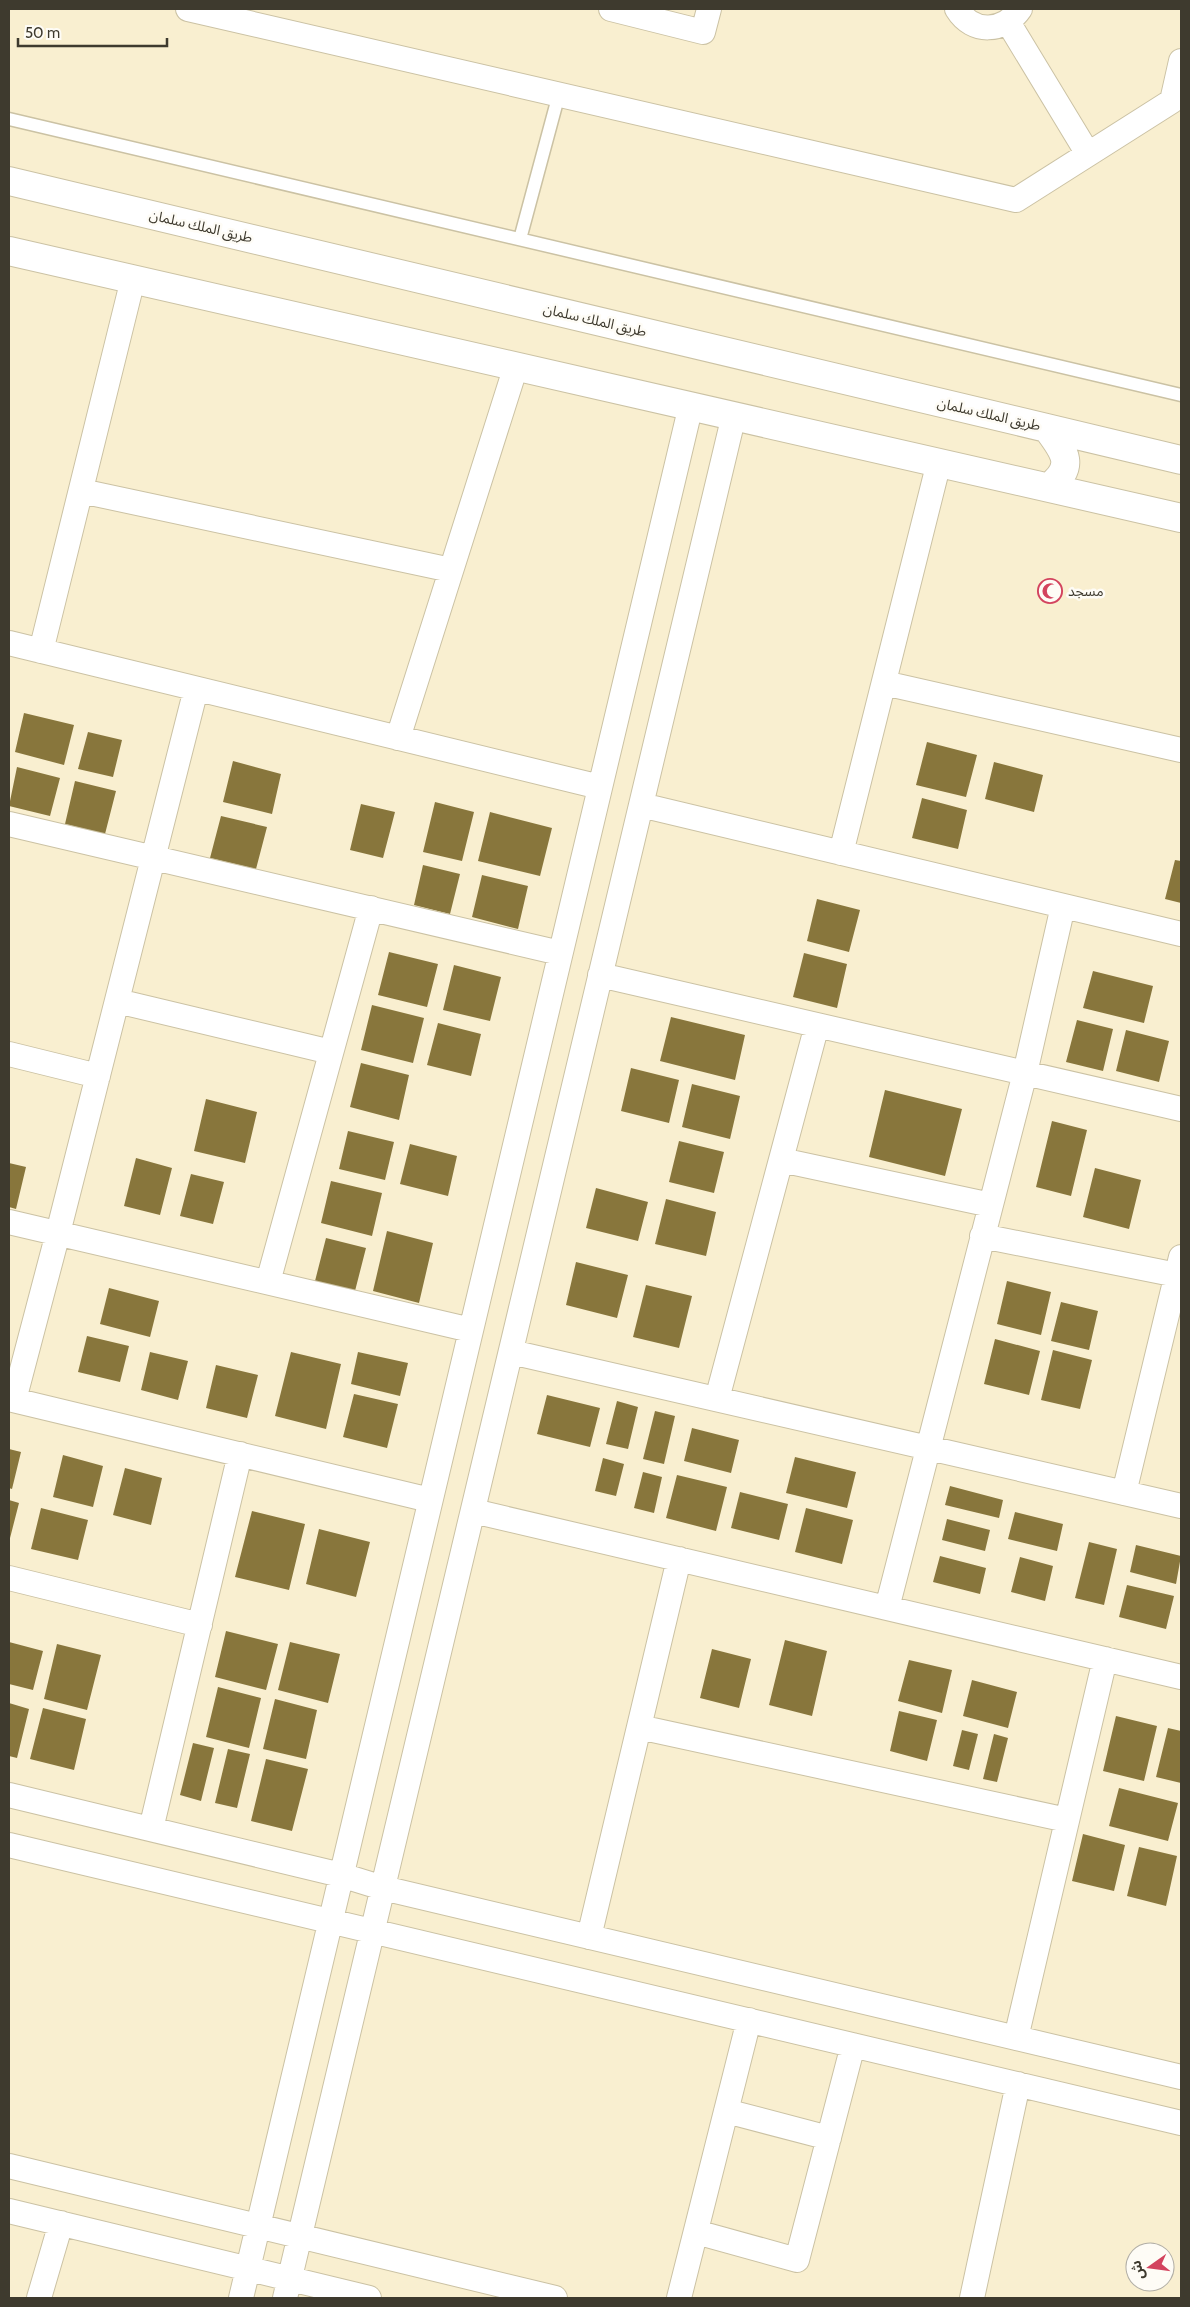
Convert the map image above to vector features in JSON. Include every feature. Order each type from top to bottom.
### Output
[{"type":"main road","name":"طريق الملك سلمان","points":[[9,181],[1181,460]]},
{"type":"main road","points":[[9,251],[1181,518]]},
{"type":"main road","points":[[1047,428],[1061,447],[1065,460],[1065,471],[1049,487]]},
{"type":"street","points":[[188,9],[1016,200],[1172,101],[1181,61]]},
{"type":"street","points":[[611,9],[703,32],[709,9]]},
{"type":"street","points":[[957,9],[961,15],[974,25],[987,28],[1003,25],[1014,15],[1088,154]]},
{"type":"street","points":[[41,651],[133,279]]},
{"type":"street","points":[[398,738],[516,366]]},
{"type":"street","points":[[241,2298],[690,406]]},
{"type":"street","points":[[287,2289],[734,415]]},
{"type":"street","points":[[841,853],[940,462]]},
{"type":"street","points":[[81,490],[451,570]]},
{"type":"street","points":[[9,643],[600,787]]},
{"type":"street","points":[[884,683],[1181,750]]},
{"type":"street","points":[[196,688],[58,1233],[11,1399],[430,1500]]},
{"type":"street","points":[[641,805],[1181,934]]},
{"type":"street","points":[[9,824],[560,953]]},
{"type":"street","points":[[888,1608],[1025,1073],[1063,906]]},
{"type":"street","points":[[268,1282],[371,908]]},
{"type":"street","points":[[600,975],[1181,1109]]},
{"type":"street","points":[[117,1001],[331,1052]]},
{"type":"street","points":[[717,1399],[817,1025]]},
{"type":"street","points":[[9,1054],[98,1076]]},
{"type":"street","points":[[781,1160],[990,1205]]},
{"type":"street","points":[[9,1222],[471,1330]]},
{"type":"street","points":[[982,1236],[1179,1266],[1124,1493]]},
{"type":"street","points":[[511,1352],[1181,1506]]},
{"type":"street","points":[[152,1829],[240,1454]]},
{"type":"street","points":[[473,1511],[1181,1677]]},
{"type":"street","points":[[589,1937],[679,1560]]},
{"type":"street","points":[[9,1578],[200,1625]]},
{"type":"street","points":[[1016,2038],[1105,1659]]},
{"type":"street","points":[[639,1727],[1067,1820]]},
{"type":"street","points":[[9,1795],[342,1875],[383,1888],[1181,2076]]},
{"type":"street","points":[[9,1845],[1181,2123]]},
{"type":"street","points":[[680,2298],[749,2020]]},
{"type":"street","points":[[696,2232],[797,2260],[853,2045]]},
{"type":"street","points":[[972,2298],[1018,2084]]},
{"type":"street","points":[[726,2111],[829,2138]]},
{"type":"street","points":[[9,2166],[555,2298]]},
{"type":"street","points":[[9,2211],[248,2268],[287,2289],[369,2298]]},
{"type":"street","points":[[39,2298],[60,2223]]},
{"type":"lane","points":[[520,239],[559,94]]},
{"type":"lane","points":[[9,119],[1181,395]]},
{"type":"building","points":[[24,713],[74,725],[64,765],[15,752]]},
{"type":"building","points":[[88,732],[122,740],[113,777],[78,769]]},
{"type":"building","points":[[927,742],[977,755],[966,797],[916,785]]},
{"type":"building","points":[[233,761],[281,774],[272,814],[223,802]]},
{"type":"building","points":[[994,762],[1043,775],[1034,812],[985,799]]},
{"type":"building","points":[[17,767],[60,778],[50,816],[9,806]]},
{"type":"building","points":[[75,781],[116,791],[105,834],[65,824]]},
{"type":"building","points":[[922,798],[967,810],[958,849],[912,838]]},
{"type":"building","points":[[435,802],[474,812],[462,861],[423,852]]},
{"type":"building","points":[[361,804],[395,812],[383,858],[350,850]]},
{"type":"building","points":[[490,812],[552,828],[540,876],[478,861]]},
{"type":"building","points":[[221,816],[267,827],[256,869],[210,858]]},
{"type":"building","points":[[1175,860],[1181,861],[1181,903],[1165,899]]},
{"type":"building","points":[[423,865],[460,874],[450,914],[414,905]]},
{"type":"building","points":[[482,875],[528,886],[518,929],[472,917]]},
{"type":"building","points":[[817,899],[860,910],[849,952],[807,941]]},
{"type":"building","points":[[389,952],[438,964],[427,1007],[378,995]]},
{"type":"building","points":[[804,953],[847,964],[837,1008],[793,997]]},
{"type":"building","points":[[454,965],[501,977],[490,1021],[443,1010]]},
{"type":"building","points":[[1093,971],[1153,986],[1144,1023],[1083,1008]]},
{"type":"building","points":[[372,1005],[424,1018],[413,1063],[361,1050]]},
{"type":"building","points":[[671,1017],[745,1035],[735,1080],[660,1061]]},
{"type":"building","points":[[1077,1020],[1113,1029],[1103,1071],[1066,1062]]},
{"type":"building","points":[[438,1023],[481,1034],[471,1076],[427,1065]]},
{"type":"building","points":[[1126,1030],[1169,1041],[1159,1082],[1116,1071]]},
{"type":"building","points":[[361,1063],[409,1075],[399,1120],[350,1107]]},
{"type":"building","points":[[631,1068],[679,1080],[669,1123],[621,1111]]},
{"type":"building","points":[[692,1084],[740,1096],[730,1139],[682,1127]]},
{"type":"building","points":[[885,1090],[962,1109],[945,1176],[869,1157]]},
{"type":"building","points":[[206,1099],[257,1112],[245,1163],[194,1151]]},
{"type":"building","points":[[1052,1121],[1087,1130],[1071,1196],[1036,1187]]},
{"type":"building","points":[[348,1131],[394,1142],[385,1180],[339,1169]]},
{"type":"building","points":[[679,1141],[724,1152],[714,1193],[669,1182]]},
{"type":"building","points":[[410,1144],[457,1156],[448,1196],[400,1184]]},
{"type":"building","points":[[136,1158],[172,1168],[160,1215],[124,1206]]},
{"type":"building","points":[[9,1163],[26,1167],[16,1209],[9,1207]]},
{"type":"building","points":[[1095,1168],[1141,1180],[1129,1229],[1083,1217]]},
{"type":"building","points":[[191,1174],[224,1182],[213,1224],[180,1216]]},
{"type":"building","points":[[331,1181],[382,1193],[372,1236],[321,1223]]},
{"type":"building","points":[[596,1188],[648,1202],[638,1241],[586,1228]]},
{"type":"building","points":[[666,1199],[716,1212],[706,1256],[655,1244]]},
{"type":"building","points":[[387,1231],[433,1243],[419,1303],[373,1291]]},
{"type":"building","points":[[326,1238],[366,1248],[355,1291],[315,1281]]},
{"type":"building","points":[[576,1262],[628,1275],[617,1318],[566,1305]]},
{"type":"building","points":[[1007,1281],[1051,1292],[1041,1335],[997,1324]]},
{"type":"building","points":[[646,1285],[692,1296],[679,1348],[633,1337]]},
{"type":"building","points":[[109,1288],[159,1301],[150,1337],[100,1324]]},
{"type":"building","points":[[1061,1302],[1098,1311],[1089,1350],[1051,1341]]},
{"type":"building","points":[[87,1336],[129,1346],[120,1382],[78,1372]]},
{"type":"building","points":[[995,1339],[1040,1351],[1029,1395],[984,1384]]},
{"type":"building","points":[[1053,1350],[1092,1360],[1080,1409],[1041,1400]]},
{"type":"building","points":[[150,1352],[188,1361],[178,1400],[141,1390]]},
{"type":"building","points":[[291,1352],[341,1364],[326,1429],[275,1416]]},
{"type":"building","points":[[358,1352],[408,1363],[400,1396],[351,1384]]},
{"type":"building","points":[[216,1365],[258,1375],[247,1418],[206,1408]]},
{"type":"building","points":[[354,1394],[398,1404],[387,1448],[343,1437]]},
{"type":"building","points":[[547,1395],[600,1408],[590,1447],[537,1434]]},
{"type":"building","points":[[617,1401],[638,1407],[628,1449],[606,1444]]},
{"type":"building","points":[[655,1411],[675,1416],[664,1464],[643,1459]]},
{"type":"building","points":[[692,1428],[739,1440],[731,1473],[684,1461]]},
{"type":"building","points":[[9,1449],[21,1452],[12,1489],[9,1488]]},
{"type":"building","points":[[63,1455],[103,1466],[93,1507],[53,1497]]},
{"type":"building","points":[[795,1457],[856,1472],[847,1508],[786,1493]]},
{"type":"building","points":[[603,1458],[624,1464],[616,1496],[595,1491]]},
{"type":"building","points":[[125,1468],[162,1478],[151,1525],[113,1515]]},
{"type":"building","points":[[643,1472],[662,1477],[654,1513],[634,1508]]},
{"type":"building","points":[[677,1475],[727,1487],[716,1531],[666,1518]]},
{"type":"building","points":[[950,1486],[1003,1500],[999,1518],[945,1505]]},
{"type":"building","points":[[740,1492],[788,1504],[779,1540],[731,1528]]},
{"type":"building","points":[[9,1500],[19,1503],[9,1542]]},
{"type":"building","points":[[41,1508],[88,1520],[78,1560],[31,1549]]},
{"type":"building","points":[[806,1508],[853,1520],[842,1564],[795,1552]]},
{"type":"building","points":[[252,1511],[305,1524],[289,1590],[235,1577]]},
{"type":"building","points":[[1015,1512],[1063,1524],[1057,1551],[1008,1539]]},
{"type":"building","points":[[947,1519],[990,1530],[985,1551],[942,1540]]},
{"type":"building","points":[[319,1529],[370,1542],[356,1597],[306,1584]]},
{"type":"building","points":[[1089,1542],[1117,1549],[1104,1605],[1075,1598]]},
{"type":"building","points":[[1136,1545],[1181,1556],[1176,1584],[1130,1572]]},
{"type":"building","points":[[940,1556],[986,1568],[980,1594],[933,1582]]},
{"type":"building","points":[[1020,1557],[1053,1566],[1045,1601],[1011,1592]]},
{"type":"building","points":[[1127,1585],[1174,1596],[1166,1629],[1119,1617]]},
{"type":"building","points":[[226,1631],[278,1644],[266,1690],[215,1677]]},
{"type":"building","points":[[785,1640],[827,1651],[812,1716],[769,1705]]},
{"type":"building","points":[[9,1642],[43,1651],[33,1690],[9,1684]]},
{"type":"building","points":[[290,1642],[340,1654],[328,1703],[278,1690]]},
{"type":"building","points":[[57,1644],[101,1655],[87,1710],[44,1699]]},
{"type":"building","points":[[712,1649],[751,1659],[739,1708],[700,1698]]},
{"type":"building","points":[[909,1660],[952,1670],[942,1713],[898,1701]]},
{"type":"building","points":[[972,1680],[1017,1692],[1008,1728],[963,1716]]},
{"type":"building","points":[[218,1687],[261,1698],[249,1748],[206,1737]]},
{"type":"building","points":[[275,1699],[317,1710],[306,1759],[263,1749]]},
{"type":"building","points":[[9,1703],[29,1709],[17,1758],[9,1756]]},
{"type":"building","points":[[43,1708],[86,1719],[74,1770],[30,1759]]},
{"type":"building","points":[[899,1711],[937,1720],[927,1761],[890,1751]]},
{"type":"building","points":[[1116,1716],[1157,1726],[1144,1781],[1103,1771]]},
{"type":"building","points":[[1168,1728],[1181,1731],[1181,1783],[1156,1777]]},
{"type":"building","points":[[962,1730],[978,1734],[969,1770],[953,1766]]},
{"type":"building","points":[[994,1734],[1008,1738],[997,1782],[983,1779]]},
{"type":"building","points":[[193,1743],[214,1748],[201,1801],[180,1795]]},
{"type":"building","points":[[228,1749],[250,1754],[237,1808],[215,1803]]},
{"type":"building","points":[[266,1759],[308,1769],[292,1831],[251,1821]]},
{"type":"building","points":[[1119,1788],[1178,1803],[1168,1841],[1109,1826]]},
{"type":"building","points":[[1083,1834],[1125,1845],[1114,1891],[1072,1881]]},
{"type":"building","points":[[1139,1847],[1177,1856],[1166,1906],[1127,1896]]},
{"type":"place","name":"مسجد","points":[[1050,591]]}]
